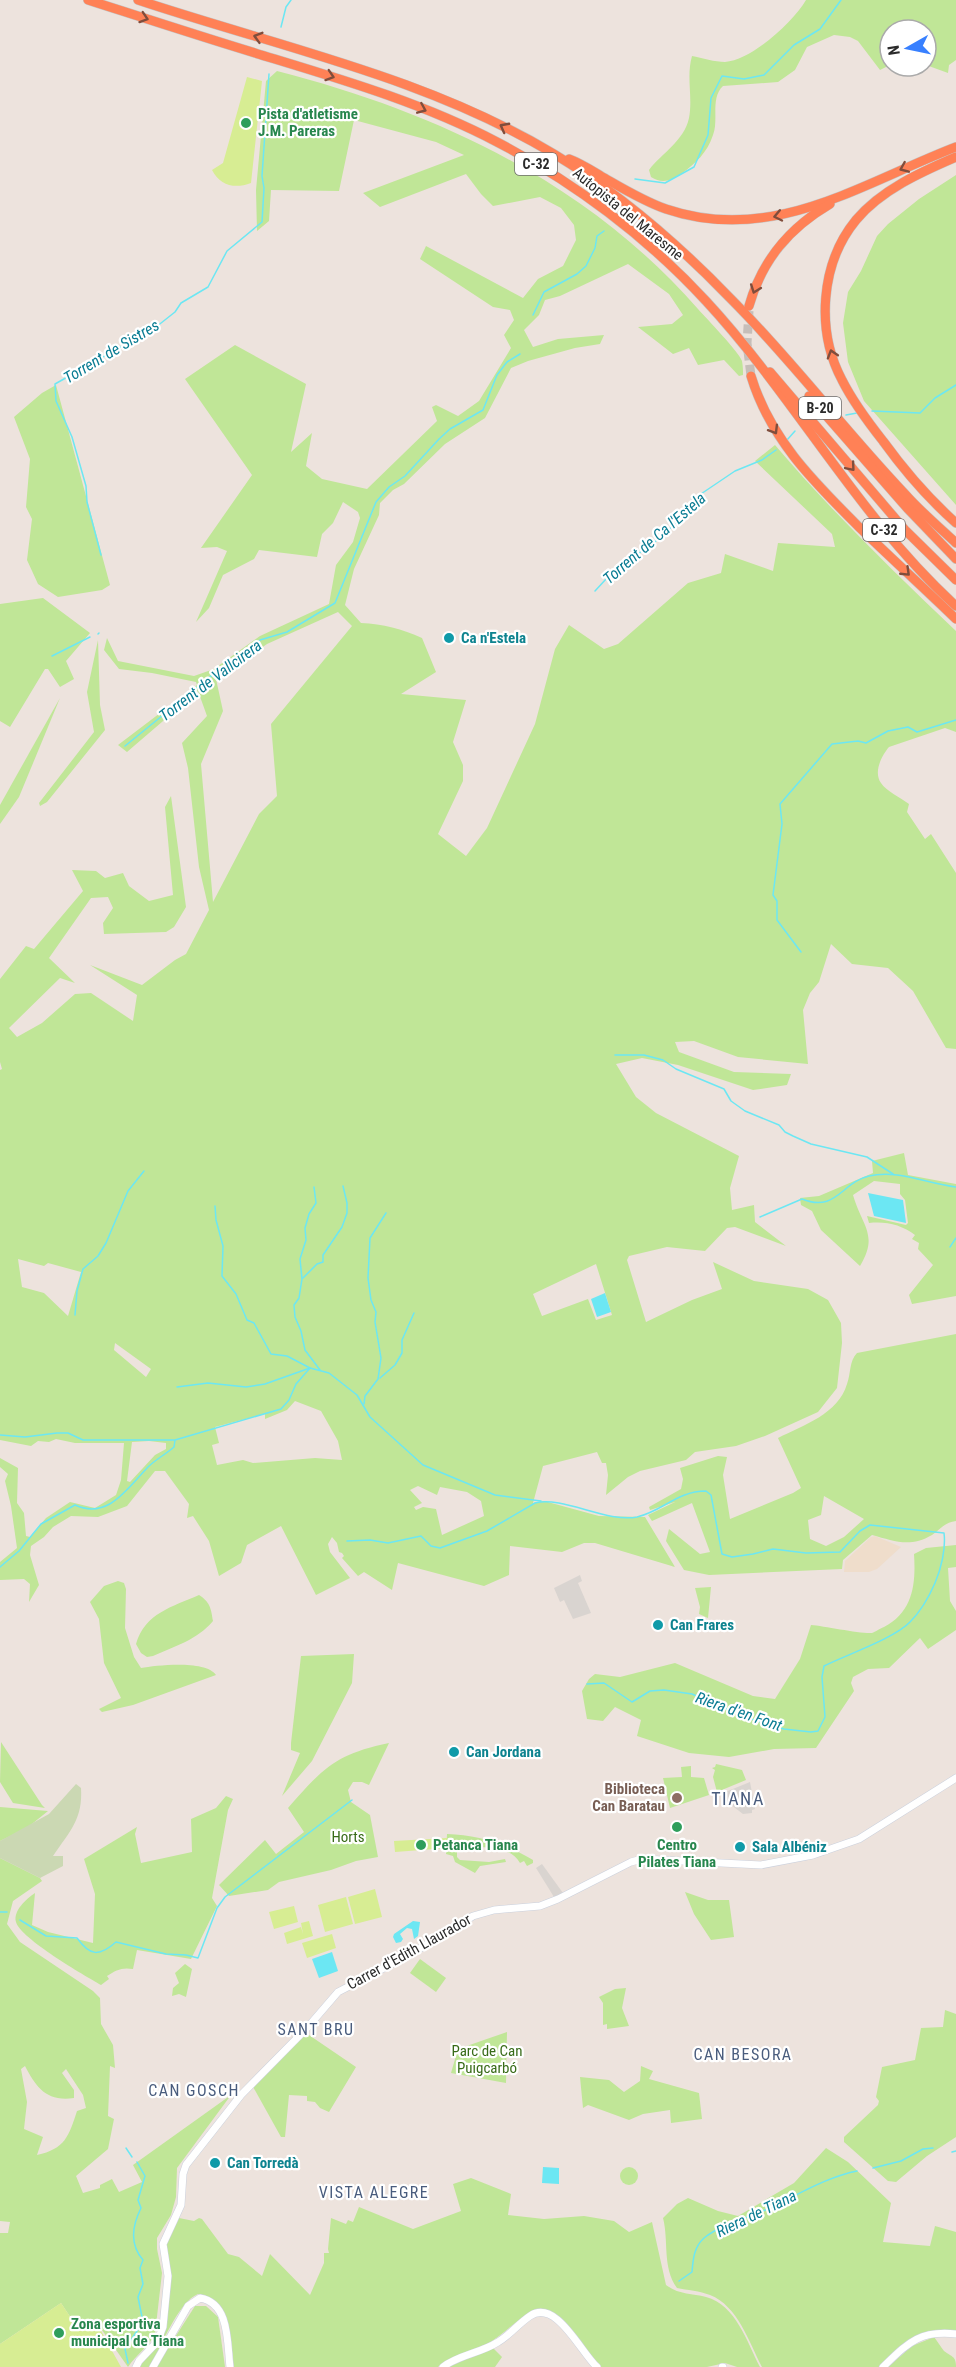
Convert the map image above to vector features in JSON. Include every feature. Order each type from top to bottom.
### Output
[{"type":"highway","name":"Autopista del Maresme","points":[[88,0],[414,105],[496,141],[552,173],[598,206],[683,278],[726,324],[870,513],[926,577],[956,606]]},
{"type":"highway","name":"Autopista del Maresme","points":[[138,0],[374,72],[470,110],[555,155],[616,197],[675,245],[704,273],[755,325],[905,495],[956,543]]},
{"type":"highway","points":[[555,155],[575,161],[633,195],[664,208],[713,220],[751,221],[804,209],[956,154]]},
{"type":"highway","points":[[956,154],[895,188],[856,220],[843,239],[835,257],[829,277],[825,314],[827,337],[832,356],[841,379],[857,406],[918,484],[956,523]]},
{"type":"highway","points":[[749,306],[763,269],[778,246],[803,221],[853,190]]},
{"type":"highway","name":"B-20","points":[[704,273],[908,509],[956,559]]},
{"type":"highway","name":"B-20","points":[[726,324],[783,386],[905,530],[956,580]]},
{"type":"highway","points":[[751,376],[757,397],[768,420],[804,471],[956,618]]},
{"type":"highway","points":[[926,577],[956,618]]},
{"type":"street","name":"Carrer d'Edith Llaurador","points":[[136,2367],[157,2342],[163,2327],[168,2276],[163,2244],[181,2205],[184,2169],[224,2114],[308,2028],[338,1992],[411,1954],[468,1918],[490,1910],[540,1906],[631,1862],[642,1859],[760,1865],[813,1855],[859,1839],[956,1778]]},
{"type":"street","points":[[153,2367],[188,2306],[200,2298],[213,2303],[225,2322],[230,2367]]},
{"type":"street","points":[[443,2367],[504,2339],[537,2312],[546,2312],[557,2319],[597,2367]]},
{"type":"street","points":[[883,2367],[904,2347],[921,2336],[936,2333],[956,2334]]},
{"type":"shaded area","points":[[875,1536],[901,1547],[877,1569],[869,1572],[844,1572],[845,1561]]},
{"type":"shaded area","points":[[580,1575],[582,1581],[578,1583],[591,1613],[573,1619],[564,1600],[560,1602],[554,1588]]},
{"type":"shaded area","points":[[750,1782],[755,1809],[752,1813],[743,1814],[724,1797],[718,1795]]},
{"type":"shaded area","points":[[542,1864],[563,1893],[554,1897],[536,1868]]},
{"type":"green space","points":[[806,0],[956,0],[956,60],[949,65],[948,73],[938,69],[938,18],[878,18],[878,67],[858,41],[850,37],[834,35],[807,47],[795,70],[778,82],[723,86],[717,97],[715,129],[704,152],[691,166],[673,178],[662,181],[651,177],[649,170],[678,140],[689,118],[692,56],[713,61],[736,60],[771,38]]},
{"type":"green space","points":[[277,71],[395,108],[452,131],[506,158],[559,189],[608,224],[655,264],[722,335],[742,361],[743,375],[739,376],[724,360],[698,365],[689,348],[673,354],[638,327],[672,324],[683,315],[669,294],[628,264],[560,296],[545,300],[539,315],[524,330],[533,347],[558,339],[604,335],[600,344],[575,348],[511,368],[485,418],[445,444],[404,484],[393,490],[380,503],[379,515],[354,569],[345,605],[361,623],[377,624],[422,638],[436,672],[401,694],[466,700],[453,742],[463,765],[463,781],[438,834],[466,856],[487,828],[535,724],[555,649],[569,625],[604,649],[618,644],[688,583],[721,573],[725,554],[773,571],[778,543],[835,547],[832,534],[755,461],[775,445],[840,517],[956,631],[956,732],[945,728],[889,747],[881,759],[878,774],[883,786],[909,804],[907,812],[925,839],[931,834],[956,873],[956,1049],[946,1048],[913,991],[888,968],[852,964],[831,944],[819,982],[810,993],[803,1010],[808,1064],[738,1057],[694,1041],[675,1042],[679,1052],[734,1072],[791,1074],[787,1085],[753,1090],[678,1065],[642,1058],[616,1064],[636,1097],[656,1113],[739,1156],[730,1188],[732,1210],[754,1205],[755,1222],[786,1246],[735,1227],[727,1228],[705,1251],[667,1247],[629,1256],[627,1260],[646,1322],[692,1300],[722,1289],[713,1262],[754,1281],[808,1289],[828,1300],[841,1323],[842,1343],[837,1388],[818,1412],[765,1436],[736,1446],[695,1452],[686,1460],[640,1471],[628,1477],[606,1495],[608,1475],[606,1463],[602,1463],[597,1452],[543,1466],[533,1503],[544,1501],[599,1516],[645,1517],[675,1567],[595,1543],[584,1543],[562,1552],[510,1546],[509,1575],[484,1586],[398,1563],[392,1590],[364,1572],[358,1576],[342,1558],[344,1556],[339,1552],[337,1543],[332,1537],[328,1544],[330,1552],[350,1578],[316,1595],[281,1526],[247,1545],[241,1563],[219,1576],[209,1541],[193,1516],[187,1518],[189,1504],[165,1471],[155,1471],[127,1506],[98,1517],[71,1516],[53,1527],[31,1546],[30,1555],[39,1585],[29,1602],[30,1584],[24,1579],[0,1580],[0,1562],[17,1548],[5,1481],[8,1474],[0,1467],[0,1458],[18,1468],[17,1503],[24,1513],[26,1536],[30,1537],[46,1518],[70,1502],[95,1508],[116,1495],[121,1480],[124,1443],[75,1443],[56,1439],[49,1442],[38,1441],[31,1446],[0,1440],[0,1070],[2,1069],[0,1062],[0,979],[26,946],[34,949],[83,891],[72,870],[96,871],[105,878],[123,873],[129,886],[149,901],[173,895],[165,807],[171,796],[186,907],[174,927],[166,932],[104,934],[103,923],[113,908],[108,897],[91,898],[49,958],[75,983],[60,978],[9,1028],[17,1037],[42,1023],[75,994],[91,993],[133,1021],[137,995],[90,965],[142,985],[186,954],[209,910],[199,867],[188,768],[182,743],[207,716],[198,691],[127,752],[118,745],[197,685],[196,682],[119,669],[104,650],[107,638],[118,661],[194,676],[214,669],[260,636],[329,604],[336,565],[353,542],[360,518],[358,512],[343,502],[333,523],[322,534],[317,557],[259,550],[254,559],[223,575],[209,608],[196,622],[227,551],[217,547],[201,548],[252,475],[185,379],[235,345],[306,384],[291,452],[312,433],[306,466],[322,479],[367,489],[437,421],[432,407],[436,405],[458,416],[479,401],[511,348],[504,335],[514,320],[510,310],[493,307],[420,259],[426,246],[523,298],[538,279],[563,266],[576,240],[574,225],[561,208],[540,197],[493,206],[466,174],[380,207],[363,193],[464,155],[436,142],[354,120],[339,191],[271,190],[269,221],[257,231],[256,190],[266,81]],"holes":[[[338,612],[352,626],[271,724],[277,796],[259,814],[213,902],[201,764],[223,711],[216,679],[267,644]],[[18,1259],[44,1266],[48,1263],[81,1272],[68,1316],[44,1293],[22,1287]],[[596,1264],[612,1315],[596,1320],[588,1299],[542,1316],[533,1294]],[[115,1343],[151,1369],[146,1377],[114,1350]],[[295,1401],[321,1411],[338,1441],[342,1460],[315,1458],[253,1463],[243,1460],[217,1465],[212,1445],[219,1443],[215,1427],[265,1414],[265,1419],[287,1410]],[[132,1442],[166,1443],[166,1449],[155,1455],[130,1482],[127,1481]],[[418,1486],[437,1495],[440,1487],[467,1492],[481,1501],[484,1516],[442,1535],[436,1509],[423,1507],[416,1510],[414,1507],[422,1503],[410,1490]]]},
{"type":"green space","name":"Pista d'atletisme J.M. Pareras","points":[[247,77],[262,81],[251,183],[234,186],[219,180],[212,170],[223,163]]},
{"type":"green space","points":[[956,175],[956,505],[864,401],[848,362],[843,323],[848,292],[861,271],[877,236],[919,199]]},
{"type":"green space","points":[[56,385],[110,585],[102,590],[58,597],[38,584],[27,560],[32,519],[26,507],[30,459],[14,417],[42,393]]},
{"type":"green space","points":[[43,598],[90,633],[66,661],[74,679],[60,687],[48,669],[45,669],[10,727],[0,721],[0,604]]},
{"type":"green space","points":[[98,640],[100,705],[105,730],[47,802],[40,806],[39,803],[94,732],[87,692]]},
{"type":"green space","points":[[60,698],[19,797],[0,824],[0,805]]},
{"type":"green space","points":[[904,1153],[908,1175],[956,1184],[956,1296],[912,1304],[909,1295],[933,1265],[918,1249],[919,1243],[912,1239],[915,1235],[894,1224],[869,1223],[867,1216],[906,1225],[908,1223],[905,1200],[900,1194],[900,1184],[874,1181],[853,1195],[869,1238],[866,1255],[860,1266],[821,1230],[812,1211],[801,1205],[800,1198],[819,1196],[873,1173],[872,1161]]},
{"type":"green space","points":[[956,1334],[956,1521],[916,1541],[902,1542],[872,1535],[843,1560],[842,1569],[709,1575],[684,1570],[666,1541],[669,1529],[700,1554],[710,1552],[692,1503],[652,1521],[648,1515],[675,1502],[650,1510],[649,1507],[681,1489],[683,1479],[680,1468],[718,1456],[727,1457],[723,1475],[730,1519],[801,1488],[778,1438],[819,1417],[836,1403],[843,1394],[851,1363],[857,1353]],"holes":[[[824,1496],[864,1519],[844,1537],[826,1546],[810,1539],[808,1520],[821,1515]]]},
{"type":"green space","points":[[956,1545],[956,1567],[948,1568],[950,1601],[956,1611],[956,1630],[928,1649],[920,1638],[889,1668],[868,1669],[853,1677],[851,1683],[854,1691],[816,1748],[774,1749],[729,1757],[689,1753],[637,1736],[641,1720],[615,1707],[603,1721],[587,1719],[582,1691],[595,1674],[620,1677],[675,1663],[753,1696],[775,1699],[800,1659],[811,1625],[867,1633],[884,1627],[901,1613],[911,1596],[914,1554],[926,1548]]},
{"type":"green space","points":[[118,1581],[124,1583],[126,1589],[125,1628],[134,1657],[141,1668],[192,1665],[211,1670],[216,1675],[133,1705],[102,1712],[99,1709],[121,1698],[104,1663],[99,1619],[90,1602],[104,1586]]},
{"type":"green space","points":[[711,1587],[708,1618],[699,1614],[700,1607],[695,1588]]},
{"type":"green space","points":[[199,1595],[208,1603],[212,1612],[213,1621],[207,1628],[185,1642],[153,1656],[147,1657],[141,1653],[136,1644],[140,1633],[153,1618]]},
{"type":"green space","points":[[354,1654],[352,1683],[312,1761],[282,1796],[300,1753],[291,1750],[291,1743],[301,1656]]},
{"type":"green space","points":[[1,1742],[45,1808],[13,1803],[0,1782]]},
{"type":"green space","name":"Horts","points":[[389,1743],[369,1785],[353,1782],[348,1790],[351,1802],[370,1815],[378,1857],[279,1882],[268,1890],[229,1896],[219,1885],[265,1840],[276,1854],[304,1832],[288,1808],[321,1773],[356,1752]]},
{"type":"green space","points":[[716,1764],[742,1770],[746,1780],[717,1792],[713,1777],[715,1770],[712,1768]]},
{"type":"green space","points":[[691,1766],[691,1777],[704,1778],[709,1795],[670,1808],[663,1778],[682,1777],[681,1767]]},
{"type":"green space","points":[[76,1784],[81,1788],[78,1817],[53,1856],[63,1856],[63,1866],[40,1878],[0,1858],[0,1841],[49,1814]]},
{"type":"green space","points":[[226,1796],[233,1799],[228,1810],[212,1898],[217,1906],[191,1959],[137,1950],[133,1969],[113,1972],[107,1976],[109,1979],[101,1985],[54,1956],[20,1929],[16,1922],[16,1914],[24,1902],[35,1893],[32,1925],[48,1932],[93,1943],[95,1894],[84,1859],[137,1827],[135,1834],[141,1863],[192,1852],[191,1819],[216,1808]]},
{"type":"green space","points":[[0,1807],[48,1811],[27,1828],[0,1841]]},
{"type":"green space","points":[[447,1834],[492,1841],[523,1854],[533,1860],[533,1863],[527,1866],[524,1861],[520,1863],[508,1852],[500,1849],[457,1847],[457,1857],[460,1860],[489,1862],[505,1859],[506,1862],[480,1866],[475,1873],[455,1862],[453,1856],[446,1854]]},
{"type":"green space","name":"Petanca Tiana","points":[[447,1838],[448,1848],[395,1852],[394,1841]]},
{"type":"green space","points":[[0,1858],[42,1881],[13,1901],[7,1924],[20,1942],[100,1998],[101,2024],[113,2045],[115,2068],[110,2066],[108,2116],[114,2119],[108,2149],[76,2176],[83,2193],[100,2188],[100,2185],[112,2179],[119,2192],[142,2182],[133,2165],[231,2095],[177,2168],[176,2197],[171,2215],[157,2238],[162,2273],[155,2334],[128,2367],[95,2320],[79,2330],[61,2303],[0,2344],[0,2233],[8,2233],[10,2222],[0,2221]],"holes":[[[25,2066],[29,2074],[49,2095],[64,2099],[74,2098],[74,2090],[62,2073],[66,2069],[83,2095],[86,2108],[77,2111],[71,2128],[60,2145],[37,2155],[43,2137],[24,2129],[27,2102],[21,2069]]]},
{"type":"green space","points":[[375,1889],[382,1917],[355,1924],[348,1897]]},
{"type":"green space","points":[[685,1892],[708,1900],[729,1900],[734,1937],[711,1940],[694,1914]]},
{"type":"green space","points":[[346,1897],[353,1924],[325,1932],[318,1905]]},
{"type":"green space","points":[[294,1906],[298,1922],[274,1929],[269,1912]]},
{"type":"green space","points":[[309,1921],[313,1936],[287,1944],[284,1933],[301,1927],[303,1934],[301,1923]]},
{"type":"green space","points":[[332,1934],[336,1948],[307,1958],[302,1943]]},
{"type":"green space","points":[[420,1959],[446,1978],[436,1992],[410,1973]]},
{"type":"green space","points":[[185,1964],[192,1969],[186,1997],[179,1994],[172,1996],[173,1988],[179,1983],[175,1973]]},
{"type":"green space","points":[[626,1988],[622,2008],[629,2026],[607,2029],[607,2024],[603,2025],[603,2003],[599,1997],[615,1989]]},
{"type":"green space","points":[[945,2010],[956,2014],[956,2137],[927,2156],[896,2182],[888,2181],[844,2142],[844,2137],[878,2105],[879,2101],[876,2097],[882,2067],[915,2060],[921,2028],[943,2027]]},
{"type":"green space","name":"Parc de Can Puigcarbó","points":[[507,2032],[506,2083],[451,2073],[458,2049]]},
{"type":"green space","points":[[306,2033],[356,2067],[329,2112],[320,2108],[315,2102],[307,2101],[307,2096],[289,2095],[285,2137],[281,2137],[252,2085]]},
{"type":"green space","points":[[641,2066],[653,2071],[649,2079],[699,2093],[702,2119],[671,2123],[670,2110],[643,2114],[629,2120],[588,2105],[583,2108],[580,2077],[609,2080],[624,2092],[640,2081]]},
{"type":"green space","points":[[826,2148],[848,2162],[891,2203],[883,2242],[930,2246],[935,2226],[956,2232],[956,2331],[921,2334],[905,2343],[879,2367],[762,2367],[742,2326],[728,2307],[710,2295],[677,2288],[669,2271],[663,2218],[677,2204],[688,2198],[718,2211],[738,2216],[794,2183]]},
{"type":"green space","points":[[629,2167],[635,2170],[638,2176],[635,2182],[629,2185],[623,2182],[620,2176],[623,2170]]},
{"type":"green space","points":[[471,2178],[511,2194],[508,2215],[544,2219],[584,2216],[614,2221],[629,2232],[652,2222],[666,2285],[681,2292],[706,2297],[725,2308],[733,2316],[745,2336],[760,2367],[737,2367],[725,2363],[707,2367],[601,2367],[559,2317],[545,2310],[529,2314],[492,2341],[448,2360],[438,2367],[234,2367],[230,2334],[223,2313],[209,2298],[198,2294],[177,2315],[150,2367],[139,2367],[156,2346],[166,2319],[165,2247],[179,2218],[194,2221],[202,2219],[228,2254],[239,2257],[262,2276],[270,2254],[310,2295],[324,2263],[324,2253],[329,2253],[331,2218],[346,2224],[348,2220],[353,2222],[359,2207],[413,2229],[461,2211],[453,2184]]},
{"type":"green space","name":"Zona esportiva municipal de Tiana","points":[[61,2303],[79,2330],[95,2320],[121,2367],[0,2367],[0,2344]]},
{"type":"green space","points":[[195,2306],[206,2306],[218,2317],[225,2367],[156,2367]]},
{"type":"green space","points":[[934,2337],[944,2351],[954,2359],[956,2367],[888,2367],[912,2346]]},
{"type":"green space","points":[[493,2348],[502,2357],[495,2367],[447,2367]]},
{"type":"water","points":[[868,1193],[903,1200],[906,1223],[874,1216]]},
{"type":"water","points":[[605,1293],[611,1312],[597,1317],[591,1299]]},
{"type":"water","points":[[413,1921],[420,1922],[418,1936],[414,1939],[412,1929],[407,1928],[400,1934],[403,1939],[401,1942],[396,1943],[394,1934]]},
{"type":"water","points":[[332,1952],[338,1971],[319,1978],[312,1959]]},
{"type":"water","points":[[543,2167],[559,2168],[559,2184],[542,2183]]},
{"type":"waterway","name":"Torrent de Sistres","points":[[281,27],[286,7],[291,0]]},
{"type":"waterway","name":"Torrent de Vallcirera","points":[[635,179],[665,183],[694,167],[708,135],[711,98],[722,76],[744,79],[764,75],[794,45],[820,29],[841,0]]},
{"type":"waterway","name":"Torrent de Sistres","points":[[101,555],[87,502],[86,486],[72,437],[56,401],[55,384],[156,327],[175,312],[181,303],[208,287],[227,251],[262,222],[264,188],[262,176],[269,74]]},
{"type":"waterway","name":"Torrent de Vallcirera","points":[[533,315],[544,292],[577,274],[586,266],[595,248],[597,236],[604,231]]},
{"type":"waterway","name":"Torrent de Vallcirera","points":[[125,746],[211,676],[255,649],[260,640],[287,632],[335,603],[376,502],[389,487],[405,476],[450,429],[483,410],[497,375],[507,362],[520,354]]},
{"type":"waterway","name":"Torrent de Ca l'Estela","points":[[872,411],[920,413],[935,398],[956,385]]},
{"type":"waterway","name":"Torrent de Ca l'Estela","points":[[846,415],[857,413]]},
{"type":"waterway","name":"Torrent de Ca l'Estela","points":[[787,440],[795,431]]},
{"type":"waterway","name":"Torrent de Ca l'Estela","points":[[595,591],[618,566],[631,556],[646,550],[678,521],[692,500],[735,471],[762,460],[776,450]]},
{"type":"waterway","points":[[52,656],[90,637]]},
{"type":"waterway","points":[[801,952],[777,920],[777,901],[773,895],[782,824],[780,804],[832,744],[858,741],[866,743],[888,731],[908,727],[917,732],[956,720]]},
{"type":"waterway","points":[[615,1055],[644,1055],[663,1060],[676,1069],[724,1089],[731,1101],[745,1111],[779,1125],[793,1136],[811,1144],[867,1157],[893,1174]]},
{"type":"waterway","points":[[75,1315],[77,1291],[83,1269],[98,1256],[106,1243],[128,1191],[144,1171]]},
{"type":"waterway","points":[[760,1217],[802,1199],[823,1202],[838,1195],[860,1179],[880,1174],[891,1174],[956,1187]]},
{"type":"waterway","points":[[303,1278],[317,1264],[323,1262],[323,1255],[342,1227],[347,1213],[343,1186]]},
{"type":"waterway","points":[[314,1187],[316,1203],[309,1214],[305,1228],[306,1240],[300,1259],[302,1279],[299,1298],[294,1305],[295,1317],[305,1350],[320,1370]]},
{"type":"waterway","points":[[215,1206],[223,1246],[222,1276],[236,1294],[247,1320],[254,1323],[271,1354],[287,1356],[310,1368],[329,1373],[357,1395],[370,1417],[423,1465],[495,1495],[541,1501]]},
{"type":"waterway","points":[[364,1404],[365,1396],[378,1379],[381,1358],[375,1322],[376,1312],[371,1300],[368,1278],[370,1238],[386,1213]]},
{"type":"waterway","points":[[950,1247],[956,1238]]},
{"type":"waterway","points":[[380,1378],[395,1365],[402,1353],[402,1340],[414,1313]]},
{"type":"waterway","points":[[177,1387],[208,1383],[246,1387],[265,1384],[310,1368]]},
{"type":"waterway","points":[[0,1567],[19,1551],[41,1524],[75,1505],[87,1509],[97,1508],[116,1500],[151,1464],[174,1447],[175,1440],[281,1409],[289,1400],[296,1384],[310,1368]]},
{"type":"waterway","points":[[0,1435],[25,1437],[68,1433],[83,1440],[174,1440]]},
{"type":"waterway","name":"Riera d'en Font","points":[[347,1541],[370,1540],[388,1543],[421,1536],[431,1546],[440,1548],[487,1531],[535,1503],[559,1503],[625,1518],[646,1514],[687,1494],[706,1491],[711,1495],[722,1554],[732,1557],[773,1549],[806,1553],[840,1552],[860,1531],[870,1525],[944,1533],[944,1552],[937,1577],[927,1599],[914,1618],[893,1634],[824,1666],[822,1677],[825,1717],[818,1731],[784,1729],[748,1718],[692,1694],[664,1690],[650,1691],[632,1702],[604,1683],[587,1684]]},
{"type":"waterway","points":[[20,1920],[46,1936],[77,1938],[86,1948],[95,1952],[105,1950],[116,1942],[166,1954],[198,1958],[217,1908],[225,1897],[352,1800]]},
{"type":"waterway","points":[[0,1912],[7,1912]]},
{"type":"waterway","points":[[126,2148],[132,2157]]},
{"type":"waterway","name":"Riera de Tiana","points":[[873,2168],[901,2161],[923,2149],[933,2148]]},
{"type":"waterway","name":"Riera de Tiana","points":[[952,2152],[956,2151]]},
{"type":"waterway","points":[[128,2363],[125,2349],[139,2328],[142,2317],[138,2297],[143,2284],[140,2268],[143,2260],[136,2248],[133,2235],[141,2208],[138,2200],[145,2176],[137,2162]]},
{"type":"waterway","name":"Riera de Tiana","points":[[679,2281],[692,2272],[696,2249],[710,2233],[821,2183],[857,2171]]},
{"type":"tunnel","points":[[749,311],[747,343],[751,376]]},
{"type":"place","name":"Pista d'atletisme J.M. Pareras","points":[[246,123]]},
{"type":"place","name":"Ca n'Estela","points":[[449,638]]},
{"type":"place","name":"Can Frares","points":[[658,1625]]},
{"type":"place","name":"Can Jordana","points":[[454,1752]]},
{"type":"place","name":"Biblioteca Can Baratau","points":[[677,1798]]},
{"type":"place","name":"Centro Pilates Tiana","points":[[677,1827]]},
{"type":"place","name":"Petanca Tiana","points":[[421,1845]]},
{"type":"place","name":"Sala Albéniz","points":[[740,1847]]},
{"type":"place","name":"Can Torredà","points":[[215,2163]]},
{"type":"place","name":"Zona esportiva municipal de Tiana","points":[[59,2333]]},
{"type":"district","name":"TIANA","points":[[738,1799]]},
{"type":"district","name":"SANT BRU","points":[[316,2029]]},
{"type":"district","name":"CAN BESORA","points":[[743,2054]]},
{"type":"district","name":"CAN GOSCH","points":[[194,2090]]},
{"type":"district","name":"VISTA ALEGRE","points":[[374,2192]]}]
